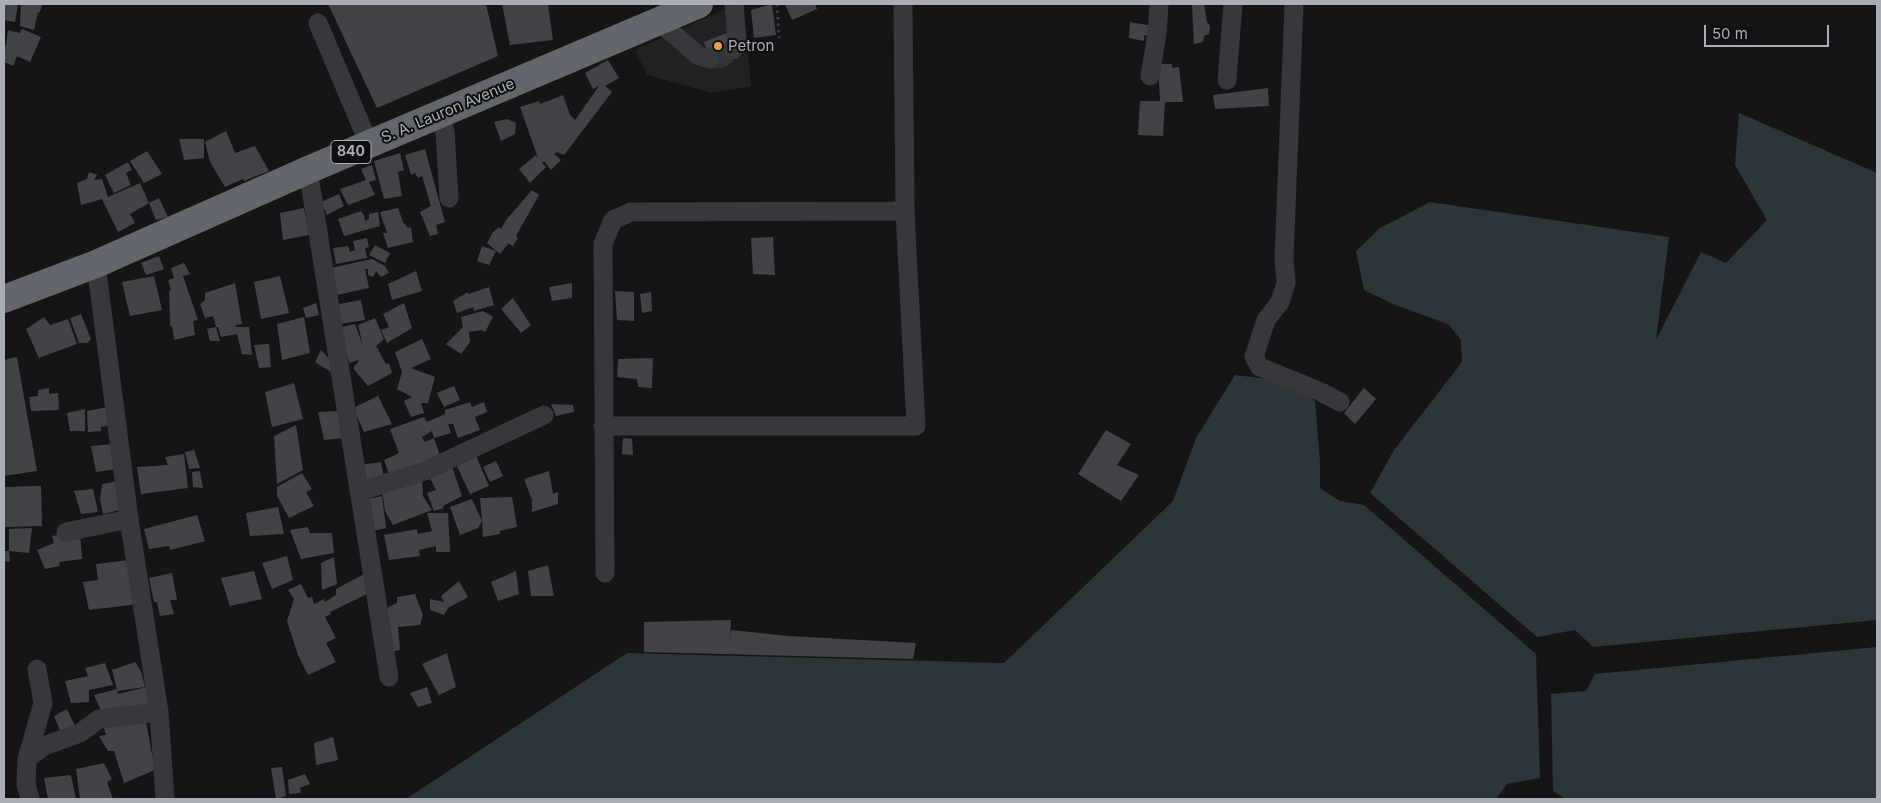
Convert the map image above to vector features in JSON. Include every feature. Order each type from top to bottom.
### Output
[{"type":"highway","name":"S. A. Lauron Avenue","points":[[4,298],[96,264],[308,170],[440,115],[655,16],[699,4]]},
{"type":"street","points":[[733,50],[737,40],[734,4]]},
{"type":"street","points":[[603,426],[916,426],[905,211],[903,4]]},
{"type":"street","points":[[1150,76],[1157,34],[1159,4]]},
{"type":"street","points":[[1227,80],[1233,4]]},
{"type":"street","points":[[1294,4],[1284,259],[1286,283],[1280,302],[1266,320],[1254,357],[1260,367],[1321,392],[1340,402]]},
{"type":"street","points":[[655,16],[699,56],[710,59]]},
{"type":"street","points":[[318,23],[369,144]]},
{"type":"street","points":[[440,115],[445,132],[449,198]]},
{"type":"street","points":[[308,170],[361,491],[389,678]]},
{"type":"street","points":[[605,573],[603,244],[613,220],[631,212],[905,211]]},
{"type":"street","points":[[96,264],[129,519],[159,712],[165,799]]},
{"type":"street","points":[[361,491],[425,471],[544,414]]},
{"type":"street","points":[[66,532],[129,519]]},
{"type":"street","points":[[30,799],[26,784],[26,759],[43,703],[37,669]]},
{"type":"street","points":[[26,759],[44,746],[80,733],[100,719],[159,712]]},
{"type":"path","points":[[777,4],[779,38]]},
{"type":"shaded area","points":[[736,4],[743,4],[751,86],[712,93],[647,75],[635,50]]},
{"type":"shaded area","points":[[1739,113],[1877,173],[1877,620],[1593,647],[1575,630],[1537,637],[1370,493],[1394,450],[1462,362],[1461,340],[1448,324],[1395,305],[1364,290],[1356,251],[1380,228],[1430,202],[1669,237],[1656,340],[1701,252],[1726,263],[1767,220],[1735,165]]},
{"type":"shaded area","points":[[1235,375],[1284,381],[1315,401],[1320,461],[1320,488],[1340,501],[1364,505],[1536,654],[1540,778],[1507,784],[1496,799],[406,799],[627,653],[1004,663],[1173,501],[1196,438]]},
{"type":"shaded area","points":[[1877,647],[1877,799],[1566,799],[1553,791],[1551,694],[1586,691],[1595,674]]},
{"type":"building","points":[[4,4],[18,4],[15,22],[4,20]]},
{"type":"building","points":[[21,4],[43,4],[38,12],[34,30],[20,26]]},
{"type":"building","points":[[328,4],[486,4],[498,56],[377,108]]},
{"type":"building","points":[[502,4],[548,4],[553,40],[510,45]]},
{"type":"building","points":[[772,4],[776,35],[754,38],[751,10]]},
{"type":"building","points":[[785,4],[815,4],[817,9],[792,20]]},
{"type":"building","points":[[1192,4],[1204,4],[1207,22],[1210,26],[1209,34],[1204,36],[1203,42],[1194,44]]},
{"type":"building","points":[[1130,22],[1153,26],[1153,37],[1144,35],[1144,41],[1129,38]]},
{"type":"building","points":[[22,29],[41,37],[30,62],[17,56],[13,66],[4,62],[4,45],[6,46],[8,30],[20,33]]},
{"type":"building","name":"Petron","points":[[727,33],[736,57],[713,65],[704,42]]},
{"type":"building","points":[[608,60],[619,78],[605,86],[612,92],[564,155],[557,152],[554,154],[561,160],[551,170],[544,161],[542,163],[546,167],[530,183],[519,169],[536,155],[538,158],[520,107],[539,101],[540,104],[563,95],[570,115],[575,120],[599,86],[593,89],[585,73]]},
{"type":"building","points":[[1158,64],[1172,64],[1172,68],[1179,67],[1183,102],[1165,102],[1163,136],[1138,135],[1140,101],[1160,101]]},
{"type":"building","points":[[1268,88],[1269,106],[1215,109],[1213,95]]},
{"type":"building","points":[[507,119],[516,123],[515,134],[501,141],[494,122]]},
{"type":"building","points":[[226,131],[235,153],[255,146],[269,171],[225,187],[210,162],[205,142]]},
{"type":"building","points":[[179,139],[204,139],[204,158],[184,160]]},
{"type":"building","points":[[425,149],[445,222],[436,225],[438,234],[430,236],[420,212],[431,206],[422,176],[418,178],[415,173],[411,175],[405,155]]},
{"type":"building","points":[[147,151],[162,174],[144,183],[130,161]]},
{"type":"building","points":[[400,153],[404,170],[398,172],[402,196],[384,199],[374,161]]},
{"type":"building","points":[[128,162],[132,170],[126,173],[131,185],[114,193],[105,175]]},
{"type":"building","points":[[372,165],[376,180],[369,182],[375,195],[348,205],[340,189],[366,180],[361,169]]},
{"type":"building","points":[[89,172],[97,175],[94,180],[102,179],[108,197],[140,183],[149,203],[130,214],[135,223],[118,232],[102,199],[81,205],[77,183],[87,179]]},
{"type":"building","points":[[532,190],[539,195],[516,236],[518,238],[513,246],[505,242],[508,244],[500,254],[487,243],[493,232],[499,227],[501,229],[506,220]]},
{"type":"building","points":[[339,194],[344,206],[327,215],[321,202]]},
{"type":"building","points":[[159,198],[168,217],[156,220],[149,203]]},
{"type":"building","points":[[304,208],[309,235],[283,240],[280,213]]},
{"type":"building","points":[[398,208],[403,222],[408,228],[411,227],[413,242],[388,248],[383,233],[387,233],[380,212]]},
{"type":"building","points":[[361,211],[365,221],[369,219],[369,214],[378,212],[380,226],[344,236],[338,219]]},
{"type":"building","points":[[773,237],[775,275],[753,274],[751,238]]},
{"type":"building","points":[[367,238],[369,247],[365,248],[367,258],[336,264],[333,248],[348,246],[350,252],[355,250],[353,241]]},
{"type":"building","points":[[375,245],[390,253],[385,263],[369,255]]},
{"type":"building","points":[[482,246],[496,251],[489,265],[477,261]]},
{"type":"building","points":[[159,256],[164,269],[146,275],[141,263]]},
{"type":"building","points":[[372,259],[385,266],[389,273],[381,277],[376,271],[373,277],[368,275],[368,269],[365,269],[369,288],[337,295],[331,268]]},
{"type":"building","points":[[184,263],[190,274],[183,276],[198,320],[193,321],[195,335],[174,340],[172,326],[170,326],[169,291],[171,290],[168,280],[174,278],[171,268]]},
{"type":"building","points":[[416,271],[422,291],[392,300],[388,284]]},
{"type":"building","points":[[154,276],[162,310],[130,316],[122,282]]},
{"type":"building","points":[[280,276],[289,313],[261,319],[254,282]]},
{"type":"building","points":[[235,283],[242,324],[235,325],[236,327],[249,327],[252,355],[242,354],[237,334],[221,337],[213,316],[205,318],[200,304],[205,300],[205,293]]},
{"type":"building","points":[[572,283],[572,298],[552,301],[549,287]]},
{"type":"building","points":[[489,287],[494,305],[474,311],[473,307],[457,313],[453,301],[468,292],[468,294]]},
{"type":"building","points":[[615,291],[634,292],[634,321],[617,320]]},
{"type":"building","points":[[651,292],[652,311],[642,313],[640,294]]},
{"type":"building","points":[[513,298],[531,325],[521,333],[501,309]]},
{"type":"building","points":[[361,300],[365,320],[339,324],[334,305]]},
{"type":"building","points":[[316,303],[319,315],[306,318],[303,308]]},
{"type":"building","points":[[404,303],[412,328],[387,343],[381,330],[389,327],[383,314]]},
{"type":"building","points":[[483,311],[493,317],[485,332],[482,330],[469,332],[470,342],[461,354],[446,344],[463,327],[461,317]]},
{"type":"building","points":[[81,314],[91,339],[87,343],[79,343],[70,318]]},
{"type":"building","points":[[44,317],[50,325],[68,319],[77,344],[39,358],[26,329]]},
{"type":"building","points":[[304,317],[310,353],[282,360],[277,324]]},
{"type":"building","points":[[375,318],[384,339],[376,346],[386,364],[389,363],[392,373],[368,386],[353,368],[359,361],[350,363],[335,329],[355,324],[363,346],[358,325]]},
{"type":"building","points":[[216,327],[220,341],[210,341],[207,329]]},
{"type":"building","points":[[422,339],[431,359],[411,368],[435,377],[428,403],[421,403],[424,413],[411,417],[404,401],[412,397],[397,389],[402,372],[395,352]]},
{"type":"building","points":[[269,344],[271,367],[259,368],[254,345]]},
{"type":"building","points":[[321,350],[333,363],[331,372],[315,362]]},
{"type":"building","points":[[17,357],[37,471],[4,476],[4,360]]},
{"type":"building","points":[[653,358],[652,388],[638,387],[637,379],[617,377],[618,359]]},
{"type":"building","points":[[294,383],[303,419],[272,427],[265,392]]},
{"type":"building","points":[[454,386],[460,400],[444,407],[437,393]]},
{"type":"building","points":[[49,388],[49,394],[58,393],[59,410],[31,411],[29,397],[38,396],[38,390]]},
{"type":"building","points":[[1364,388],[1376,399],[1355,424],[1344,413]]},
{"type":"building","points":[[378,396],[392,424],[364,432],[353,408]]},
{"type":"building","points":[[470,402],[472,407],[484,402],[487,412],[475,417],[480,430],[458,438],[453,424],[448,424],[451,433],[434,438],[441,458],[389,474],[384,460],[399,453],[390,429],[424,417],[427,422],[445,414],[445,410]],"holes":[[[432,431],[434,438],[425,442],[422,437]]]},
{"type":"building","points":[[551,404],[573,405],[574,412],[556,416]]},
{"type":"building","points":[[113,406],[114,425],[101,427],[101,431],[88,432],[87,411]]},
{"type":"building","points":[[85,409],[85,431],[70,431],[67,413]]},
{"type":"building","points":[[338,411],[342,438],[324,440],[318,412]]},
{"type":"building","points":[[296,425],[303,470],[277,484],[274,436]]},
{"type":"building","points":[[1106,430],[1131,444],[1117,465],[1139,475],[1121,501],[1078,474]]},
{"type":"building","points":[[623,438],[632,439],[633,455],[622,454]]},
{"type":"building","points":[[113,444],[117,469],[96,472],[91,446]]},
{"type":"building","points":[[194,450],[200,468],[189,469],[185,452]]},
{"type":"building","points":[[184,454],[188,488],[141,494],[137,467],[168,465],[165,457]]},
{"type":"building","points":[[476,456],[489,486],[470,494],[455,462]]},
{"type":"building","points":[[496,461],[503,476],[490,482],[483,467]]},
{"type":"building","points":[[381,462],[385,482],[361,486],[359,465]]},
{"type":"building","points":[[451,464],[462,496],[443,506],[444,508],[434,511],[427,493],[436,490],[427,472]]},
{"type":"building","points":[[200,471],[203,488],[193,487],[192,472]]},
{"type":"building","points":[[549,471],[553,494],[558,492],[558,504],[532,512],[532,500],[524,479]]},
{"type":"building","points":[[302,473],[312,489],[306,492],[314,506],[289,518],[277,496],[277,487]]},
{"type":"building","points":[[422,475],[423,496],[432,510],[393,525],[385,511],[382,490]]},
{"type":"building","points":[[119,481],[123,509],[103,514],[100,499],[102,484]]},
{"type":"building","points":[[41,486],[42,526],[4,527],[4,487]]},
{"type":"building","points":[[93,489],[98,512],[81,514],[74,491]]},
{"type":"building","points":[[382,496],[386,528],[370,532],[363,500]]},
{"type":"building","points":[[512,497],[517,527],[500,531],[500,534],[483,537],[480,498]]},
{"type":"building","points":[[472,499],[482,521],[478,528],[460,535],[450,507]]},
{"type":"building","points":[[278,507],[284,534],[250,536],[246,513]]},
{"type":"building","points":[[427,513],[448,513],[450,552],[436,552],[436,546],[419,550],[420,556],[389,560],[384,535],[417,529],[418,534],[432,531]]},
{"type":"building","points":[[197,515],[205,541],[170,550],[169,546],[149,549],[144,529]]},
{"type":"building","points":[[308,527],[310,533],[332,533],[334,553],[301,559],[290,530]]},
{"type":"building","points":[[32,528],[29,553],[9,551],[9,529]]},
{"type":"building","points":[[80,532],[82,559],[59,562],[60,566],[45,569],[37,550],[54,543],[52,536]]},
{"type":"building","points":[[4,551],[9,551],[10,562],[4,561]]},
{"type":"building","points":[[287,556],[293,580],[272,589],[262,563]]},
{"type":"building","points":[[334,557],[337,584],[322,590],[321,563]]},
{"type":"building","points":[[129,560],[139,604],[89,610],[83,582],[98,580],[96,564]]},
{"type":"building","points":[[548,565],[554,596],[531,596],[528,571]]},
{"type":"building","points":[[254,571],[262,599],[230,606],[221,578]]},
{"type":"building","points":[[516,571],[519,594],[498,601],[491,582]]},
{"type":"building","points":[[172,573],[177,600],[170,600],[174,614],[160,616],[157,602],[154,602],[149,578]]},
{"type":"building","points":[[366,573],[371,592],[330,612],[331,614],[325,617],[336,638],[326,643],[336,662],[308,675],[298,655],[287,621],[294,599],[288,590],[301,584],[308,598],[312,597],[314,604],[324,599],[325,602],[336,595],[336,589]]},
{"type":"building","points":[[459,581],[468,597],[448,608],[444,615],[430,610],[430,599],[444,602],[441,596]]},
{"type":"building","points":[[415,594],[423,615],[420,625],[398,627],[400,650],[391,652],[386,608],[397,603],[397,597]]},
{"type":"building","points":[[731,620],[730,638],[731,630],[788,636],[916,643],[913,659],[644,652],[644,622]]},
{"type":"building","points":[[447,653],[456,687],[439,695],[422,664]]},
{"type":"building","points":[[135,662],[141,671],[145,687],[117,691],[118,694],[151,686],[154,709],[103,715],[94,695],[117,689],[112,670]]},
{"type":"building","points":[[105,663],[113,685],[89,690],[89,702],[71,703],[65,681],[88,676],[85,668]]},
{"type":"building","points":[[427,687],[432,703],[418,707],[410,693]]},
{"type":"building","points":[[67,709],[76,728],[61,733],[54,716]]},
{"type":"building","points":[[146,722],[155,770],[124,783],[114,751],[108,751],[99,736],[106,735],[103,725]]},
{"type":"building","points":[[333,737],[338,760],[316,765],[314,743]]},
{"type":"building","points":[[104,763],[112,779],[107,782],[113,799],[80,799],[76,769]]},
{"type":"building","points":[[282,767],[286,796],[276,799],[271,768]]},
{"type":"building","points":[[305,774],[310,784],[300,788],[301,793],[289,794],[288,780]]},
{"type":"building","points":[[71,775],[76,799],[48,799],[44,778]]},
{"type":"tunnel","points":[[710,59],[722,58],[733,50]]},
{"type":"place","name":"Petron","points":[[718,46]]}]
